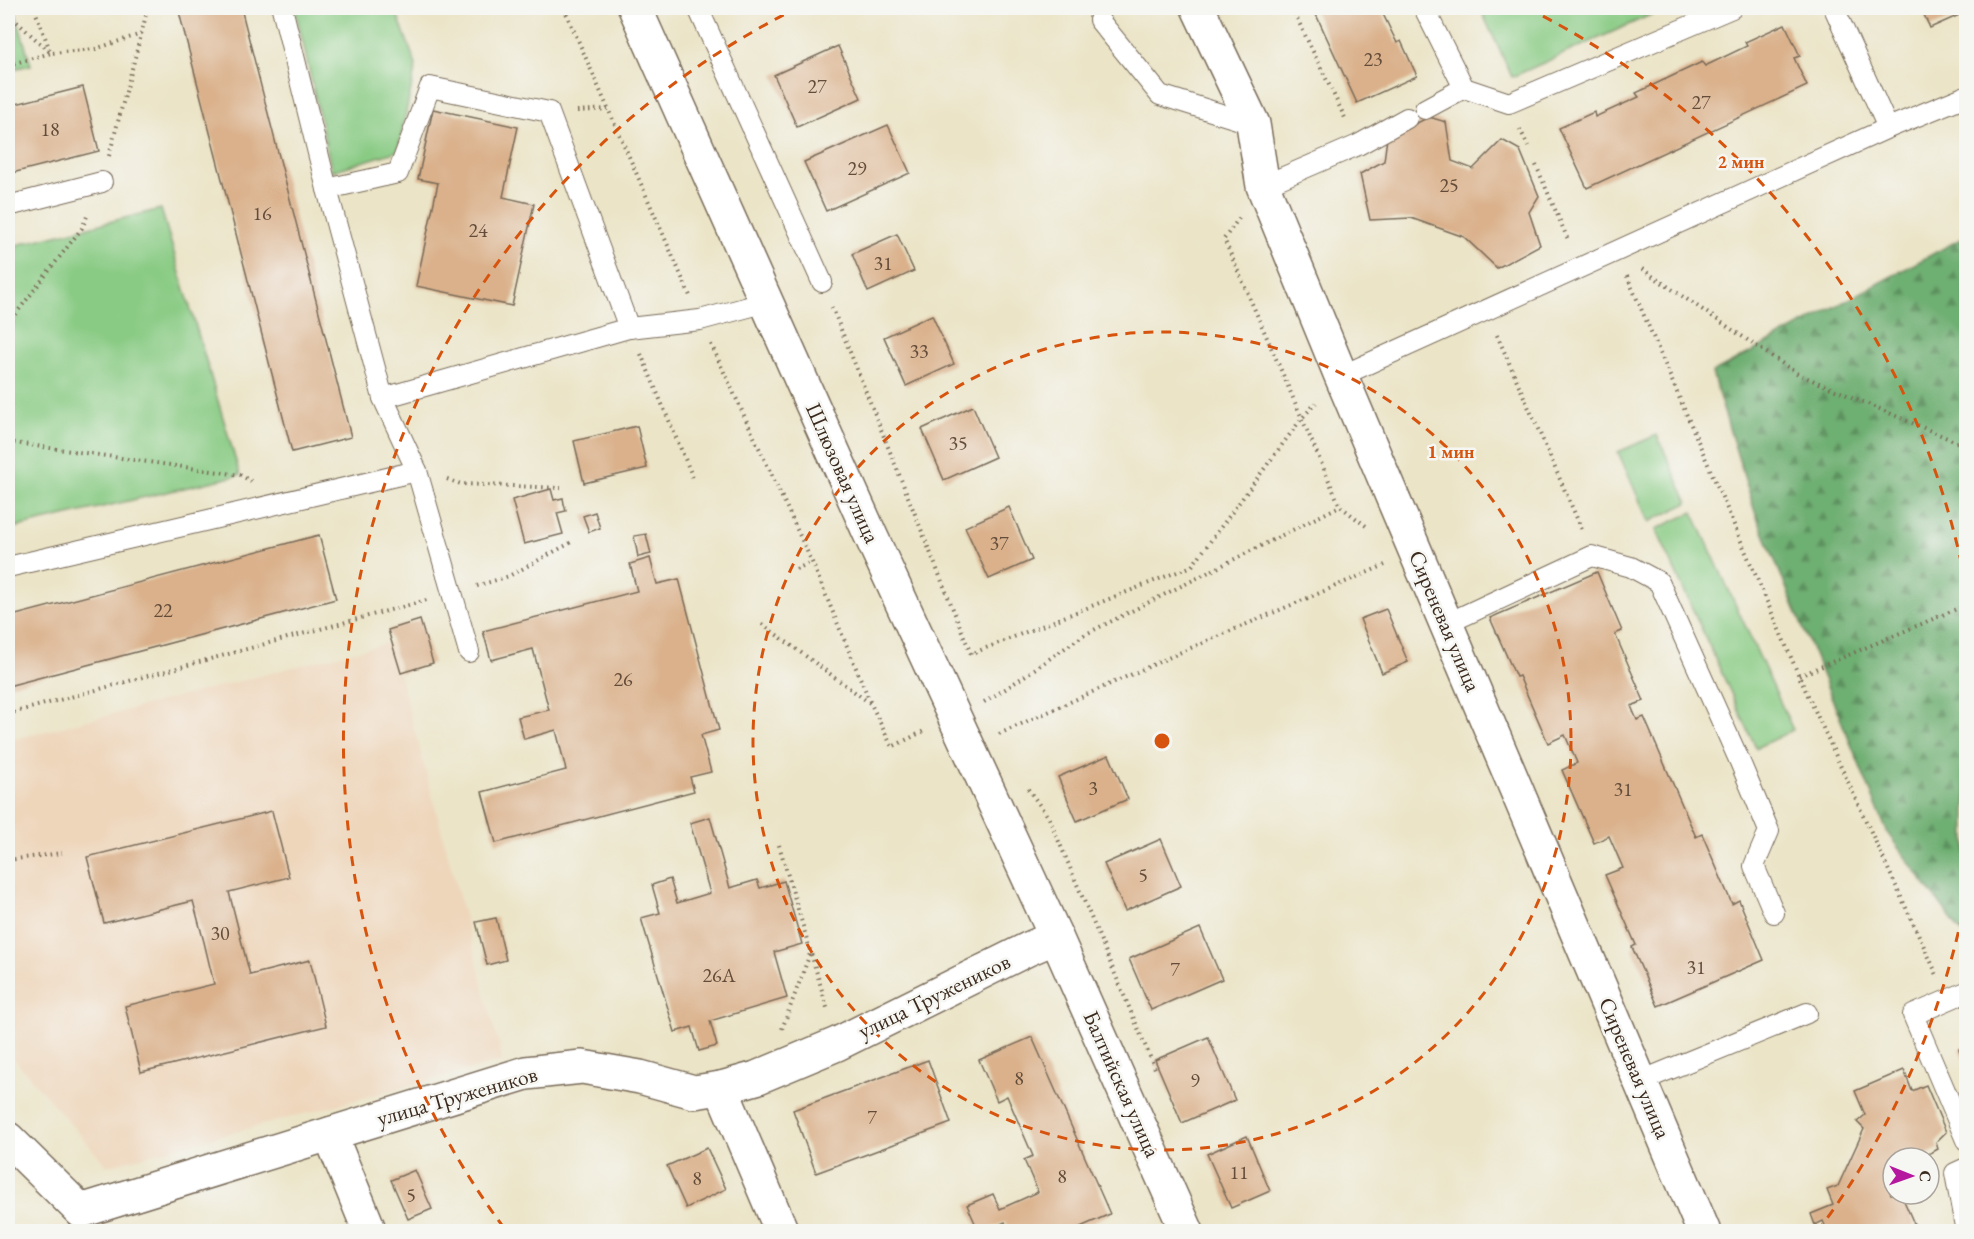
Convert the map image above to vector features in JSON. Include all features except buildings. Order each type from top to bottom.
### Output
[{"type":"street","name":"Шлюзовая улица","points":[[635,8],[866,524],[969,710],[1056,937]]},
{"type":"street","name":"Сиреневая улица","points":[[1198,8],[1253,124],[1263,186],[1341,376],[1704,1232]]},
{"type":"street","name":"улица Тружеников","points":[[8,1139],[86,1221],[330,1134],[526,1073],[582,1067],[640,1077],[694,1092],[721,1088],[756,1078],[837,1044],[1056,937]]},
{"type":"street","name":"Балтийская улица","points":[[1056,937],[1187,1232]]},
{"type":"street","points":[[721,1088],[782,1232]]},
{"type":"street","points":[[330,1134],[370,1232]]},
{"type":"lane","points":[[282,8],[327,189],[383,398],[417,471],[469,652]]},
{"type":"lane","points":[[698,8],[822,282]]},
{"type":"lane","points":[[1424,8],[1464,88],[1509,103],[1732,8]]},
{"type":"lane","points":[[1834,8],[1888,128]]},
{"type":"lane","points":[[1099,20],[1160,95],[1253,124]]},
{"type":"lane","points":[[327,189],[398,173],[430,87],[549,112],[629,328]]},
{"type":"lane","points":[[1425,109],[1464,88]]},
{"type":"lane","points":[[1341,376],[1888,128],[1966,96]]},
{"type":"lane","points":[[1263,186],[1358,145],[1407,118]]},
{"type":"lane","points":[[8,206],[102,182]]},
{"type":"lane","points":[[383,398],[629,328],[700,320],[767,302]]},
{"type":"lane","points":[[8,567],[417,471]]},
{"type":"lane","points":[[1446,624],[1592,556],[1631,567],[1659,582],[1769,831],[1754,866],[1774,913]]},
{"type":"lane","points":[[1966,992],[1912,1015],[1966,1140]]},
{"type":"lane","points":[[1641,1081],[1807,1013]]},
{"type":"lane","points":[[1965,1231],[1961,1170],[1966,1157]]},
{"type":"path","points":[[34,8],[51,53]]},
{"type":"path","points":[[564,8],[700,320],[812,562],[871,705],[892,747],[969,710],[1007,688],[1084,635],[1340,506]]},
{"type":"path","points":[[1292,8],[1358,145]]},
{"type":"path","points":[[8,14],[51,53]]},
{"type":"path","points":[[8,65],[51,53],[95,49],[141,34]]},
{"type":"path","points":[[1536,165],[1580,267]]},
{"type":"path","points":[[1616,251],[1798,374],[1966,446]]},
{"type":"path","points":[[1616,251],[1799,676],[1948,1000]]},
{"type":"path","points":[[822,282],[971,654],[1192,566],[1302,418],[1341,376]]},
{"type":"path","points":[[1486,310],[1586,537],[1592,556]]},
{"type":"path","points":[[629,328],[693,478]]},
{"type":"path","points":[[8,442],[240,475],[289,501]]},
{"type":"path","points":[[417,471],[461,484],[561,488]]},
{"type":"path","points":[[453,593],[509,576],[574,541]]},
{"type":"path","points":[[990,738],[1179,653],[1395,561]]},
{"type":"path","points":[[796,569],[812,562]]},
{"type":"path","points":[[1799,676],[1966,605]]},
{"type":"path","points":[[8,714],[398,608]]},
{"type":"path","points":[[762,624],[871,705]]},
{"type":"path","points":[[1049,818],[1159,1079]]},
{"type":"path","points":[[779,845],[837,1044]]},
{"type":"path","points":[[8,860],[62,854]]},
{"type":"path","points":[[780,1035],[811,951]]},
{"type":"shaded area","points":[[391,642],[503,1061],[107,1166],[8,1052],[8,741]]},
{"type":"green space","points":[[8,8],[14,8],[31,65],[8,70]]},
{"type":"green space","points":[[295,8],[395,8],[416,65],[398,151],[332,171]]},
{"type":"green space","points":[[1480,8],[1666,8],[1512,77]]},
{"type":"green space","points":[[161,209],[240,475],[8,529],[8,247]]},
{"type":"green space","points":[[1966,236],[1966,939],[1888,834],[1755,512],[1712,373]]},
{"type":"green space","points":[[1657,435],[1688,503],[1649,522],[1618,452]]},
{"type":"green space","points":[[1693,512],[1793,730],[1756,748],[1656,529]]}]
